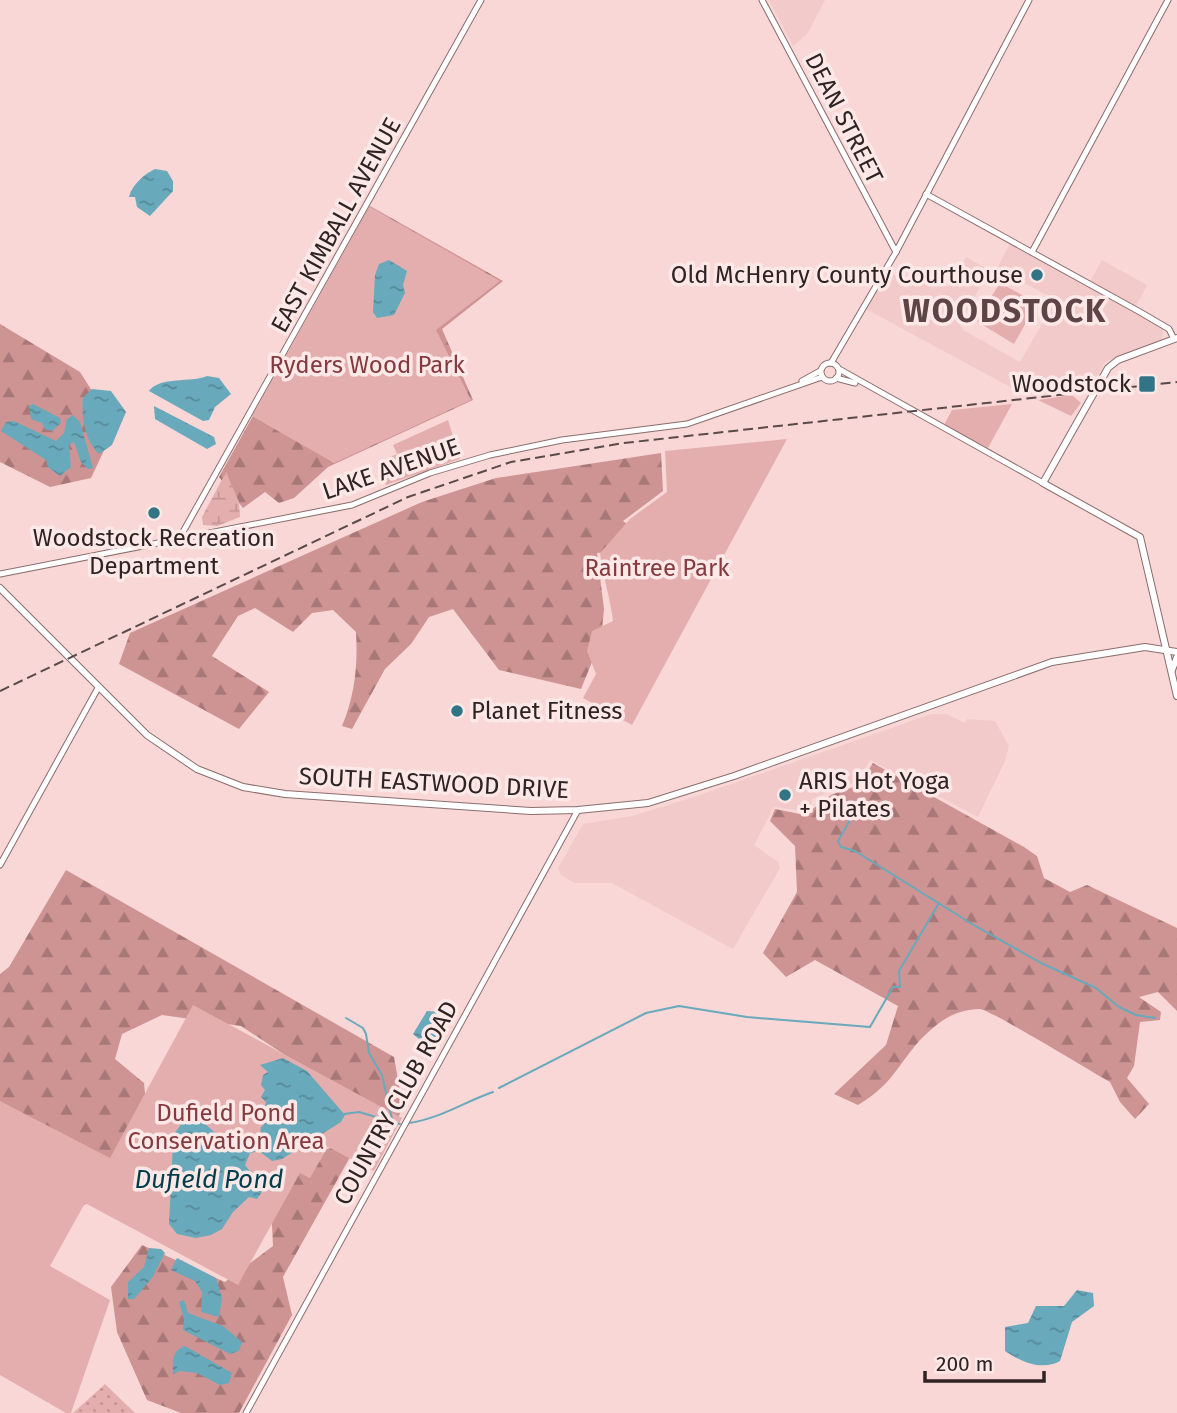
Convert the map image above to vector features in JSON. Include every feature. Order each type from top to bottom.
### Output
[{"type":"main road","points":[[1175,339],[1118,360],[1108,368],[1043,483],[1140,537],[1177,696]]},
{"type":"main road","name":"SOUTH EASTWOOD DRIVE","points":[[0,591],[97,688],[169,752],[197,769],[243,787],[285,794],[531,811],[578,810],[648,803],[712,784],[1052,662],[1152,648],[1167,649],[1177,655]]},
{"type":"main road","points":[[1152,648],[1160,638],[1161,627]]},
{"type":"main road","points":[[1172,672],[1177,655]]},
{"type":"street","name":"EAST KIMBALL AVENUE","points":[[180,539],[481,0]]},
{"type":"street","name":"DEAN STREET","points":[[762,0],[896,252]]},
{"type":"street","points":[[867,387],[836,378],[828,381],[822,374],[824,365],[831,363],[846,341],[896,252],[1029,0]]},
{"type":"street","points":[[1032,252],[1168,0]]},
{"type":"street","points":[[926,194],[1140,312],[1169,330],[1175,339]]},
{"type":"street","points":[[836,378],[846,341]]},
{"type":"street","points":[[831,363],[867,387],[1043,483]]},
{"type":"street","name":"LAKE AVENUE","points":[[0,574],[352,505],[466,461],[527,446],[708,419],[822,374]]},
{"type":"street","points":[[0,865],[97,688]]},
{"type":"street","name":"COUNTRY CLUB ROAD","points":[[246,1413],[578,810]]},
{"type":"shaded area","points":[[769,0],[825,0],[807,34],[793,46]]},
{"type":"shaded area","points":[[1010,244],[1087,287],[1102,260],[1147,285],[1133,312],[1163,329],[1162,340],[1105,362],[1093,384],[1025,395],[866,309],[888,271],[911,284],[918,270],[948,287],[966,257],[989,270],[960,324],[963,330],[1020,362],[1056,300],[997,268]]},
{"type":"shaded area","points":[[931,714],[946,714],[965,723],[967,719],[995,721],[1009,746],[1005,761],[978,817],[870,760],[858,781],[812,799],[811,806],[801,811],[774,807],[754,845],[778,862],[780,868],[733,949],[612,883],[575,883],[561,875],[558,868],[583,824],[632,816],[703,794]]},
{"type":"green space","name":"Ryders Wood Park","points":[[370,206],[503,281],[442,329],[473,400],[328,467],[294,498],[279,503],[265,492],[243,508],[219,477]]},
{"type":"green space","name":"Ryders Wood Park","points":[[370,207],[500,281],[436,330],[471,400],[334,463],[252,416]]},
{"type":"green space","points":[[1000,283],[1037,303],[1014,344],[976,321]]},
{"type":"green space","points":[[0,324],[80,372],[115,427],[91,478],[50,487],[0,462]]},
{"type":"green space","points":[[1072,395],[1081,403],[1071,416],[1038,400]]},
{"type":"green space","points":[[1012,404],[988,448],[944,425],[952,410]]},
{"type":"green space","points":[[448,420],[460,459],[386,485],[382,474],[387,472],[382,460],[397,454],[393,445]]},
{"type":"green space","name":"Raintree Park","points":[[787,439],[632,725],[583,698],[596,674],[587,651],[592,631],[613,621],[600,553],[630,519],[667,492],[665,451]]},
{"type":"green space","points":[[661,453],[663,491],[623,521],[646,538],[643,550],[597,553],[604,609],[601,640],[581,689],[499,670],[453,609],[429,617],[411,644],[385,669],[352,729],[342,726],[355,680],[356,632],[333,610],[312,613],[293,632],[255,608],[238,616],[212,656],[269,692],[239,729],[119,664],[130,633],[422,502],[496,478]]},
{"type":"green space","points":[[226,472],[239,502],[240,517],[217,526],[203,525],[202,517]]},
{"type":"green space","points":[[873,763],[1024,847],[1037,856],[1044,878],[1070,892],[1087,885],[1177,928],[1177,1011],[1158,992],[1139,997],[1161,1012],[1160,1020],[1140,1022],[1134,1066],[1127,1078],[1149,1104],[1135,1119],[1120,1102],[1110,1082],[980,1009],[954,1014],[933,1028],[879,1090],[858,1105],[834,1094],[886,1045],[898,1006],[815,960],[786,977],[763,953],[797,892],[795,846],[770,821],[775,809],[805,815],[831,795],[859,785]]},
{"type":"green space","points":[[66,870],[394,1057],[403,1108],[373,1164],[354,1150],[283,1277],[292,1315],[239,1413],[181,1413],[147,1400],[117,1332],[111,1287],[142,1245],[225,1282],[273,1246],[270,1184],[288,1169],[339,1143],[359,1104],[241,1026],[162,1015],[122,1034],[115,1059],[144,1083],[151,1153],[111,1188],[21,1245],[0,1291],[0,974],[9,967]]},
{"type":"green space","name":"Dufield Pond Conservation Area","points":[[193,1005],[402,1118],[374,1171],[328,1147],[310,1178],[300,1173],[238,1285],[85,1203],[50,1266],[110,1300],[71,1413],[66,1413],[0,1375],[0,1101],[110,1158]]},
{"type":"green space","points":[[105,1384],[135,1413],[73,1413]]},
{"type":"water","points":[[155,169],[167,171],[173,181],[173,191],[150,216],[137,207],[135,197],[129,197],[139,180]]},
{"type":"water","points":[[389,260],[407,271],[403,285],[405,293],[394,315],[377,318],[373,312],[375,275],[379,264]]},
{"type":"water","points":[[207,376],[219,378],[231,394],[215,407],[209,420],[203,421],[149,391],[160,383]]},
{"type":"water","points":[[92,389],[111,391],[126,412],[112,445],[99,454],[90,443],[83,420],[83,398]]},
{"type":"water","points":[[33,404],[60,418],[61,423],[52,431],[45,429],[42,423],[31,419],[29,406]]},
{"type":"water","points":[[154,406],[214,437],[216,444],[207,449],[155,419]]},
{"type":"water","points":[[73,415],[80,422],[93,468],[88,469],[81,462],[74,442],[69,445],[71,467],[60,476],[48,467],[46,460],[1,431],[6,422],[14,421],[56,441],[64,433],[67,419]]},
{"type":"water","points":[[427,1011],[440,1012],[444,1021],[433,1043],[425,1044],[413,1034]]},
{"type":"water","name":"Dufield Pond","points":[[283,1058],[307,1071],[345,1115],[341,1122],[282,1159],[272,1161],[259,1151],[250,1153],[245,1165],[264,1189],[257,1199],[249,1197],[233,1212],[222,1229],[211,1235],[196,1238],[177,1234],[169,1224],[175,1133],[185,1118],[202,1121],[231,1147],[260,1136],[261,1127],[269,1120],[263,1116],[266,1102],[261,1097],[265,1090],[261,1085],[263,1075],[268,1072],[260,1065]]},
{"type":"water","points":[[149,1248],[161,1249],[165,1253],[152,1278],[134,1299],[128,1299],[128,1282],[144,1267]]},
{"type":"water","points":[[177,1258],[216,1278],[222,1298],[219,1317],[201,1312],[202,1292],[195,1281],[171,1270]]},
{"type":"water","points":[[1077,1290],[1093,1293],[1094,1306],[1072,1322],[1060,1361],[1046,1365],[1032,1364],[1005,1351],[1005,1327],[1028,1323],[1036,1306],[1064,1306]]},
{"type":"water","points":[[184,1300],[188,1313],[223,1326],[242,1342],[239,1351],[230,1354],[183,1330],[184,1319],[179,1302]]},
{"type":"water","points":[[185,1346],[232,1373],[229,1383],[220,1385],[197,1373],[179,1371],[173,1375],[175,1354]]},
{"type":"waterway","points":[[861,801],[838,841],[841,847],[855,851],[972,924],[1041,963],[1096,988],[1119,1007],[1136,1015],[1155,1018]]},
{"type":"waterway","points":[[499,1088],[646,1013],[679,1006],[747,1017],[870,1027],[893,987],[900,987],[899,971],[939,903]]},
{"type":"waterway","points":[[346,1018],[363,1028],[366,1034],[369,1053],[382,1075],[393,1123]]},
{"type":"waterway","points":[[409,1123],[441,1114],[493,1092]]},
{"type":"waterway","points":[[344,1114],[359,1112],[400,1124]]},
{"type":"railway","points":[[0,691],[408,497],[511,462],[624,443],[1177,382]]},
{"type":"place","name":"Old McHenry County Courthouse","points":[[1037,275]]},
{"type":"place","name":"Woodstock","points":[[1147,384]]},
{"type":"place","name":"Woodstock Recreation Department","points":[[154,513]]},
{"type":"place","name":"Planet Fitness","points":[[457,711]]},
{"type":"place","name":"ARIS Hot Yoga + Pilates","points":[[785,795]]},
{"type":"district","name":"WOODSTOCK","points":[[1005,311]]}]
